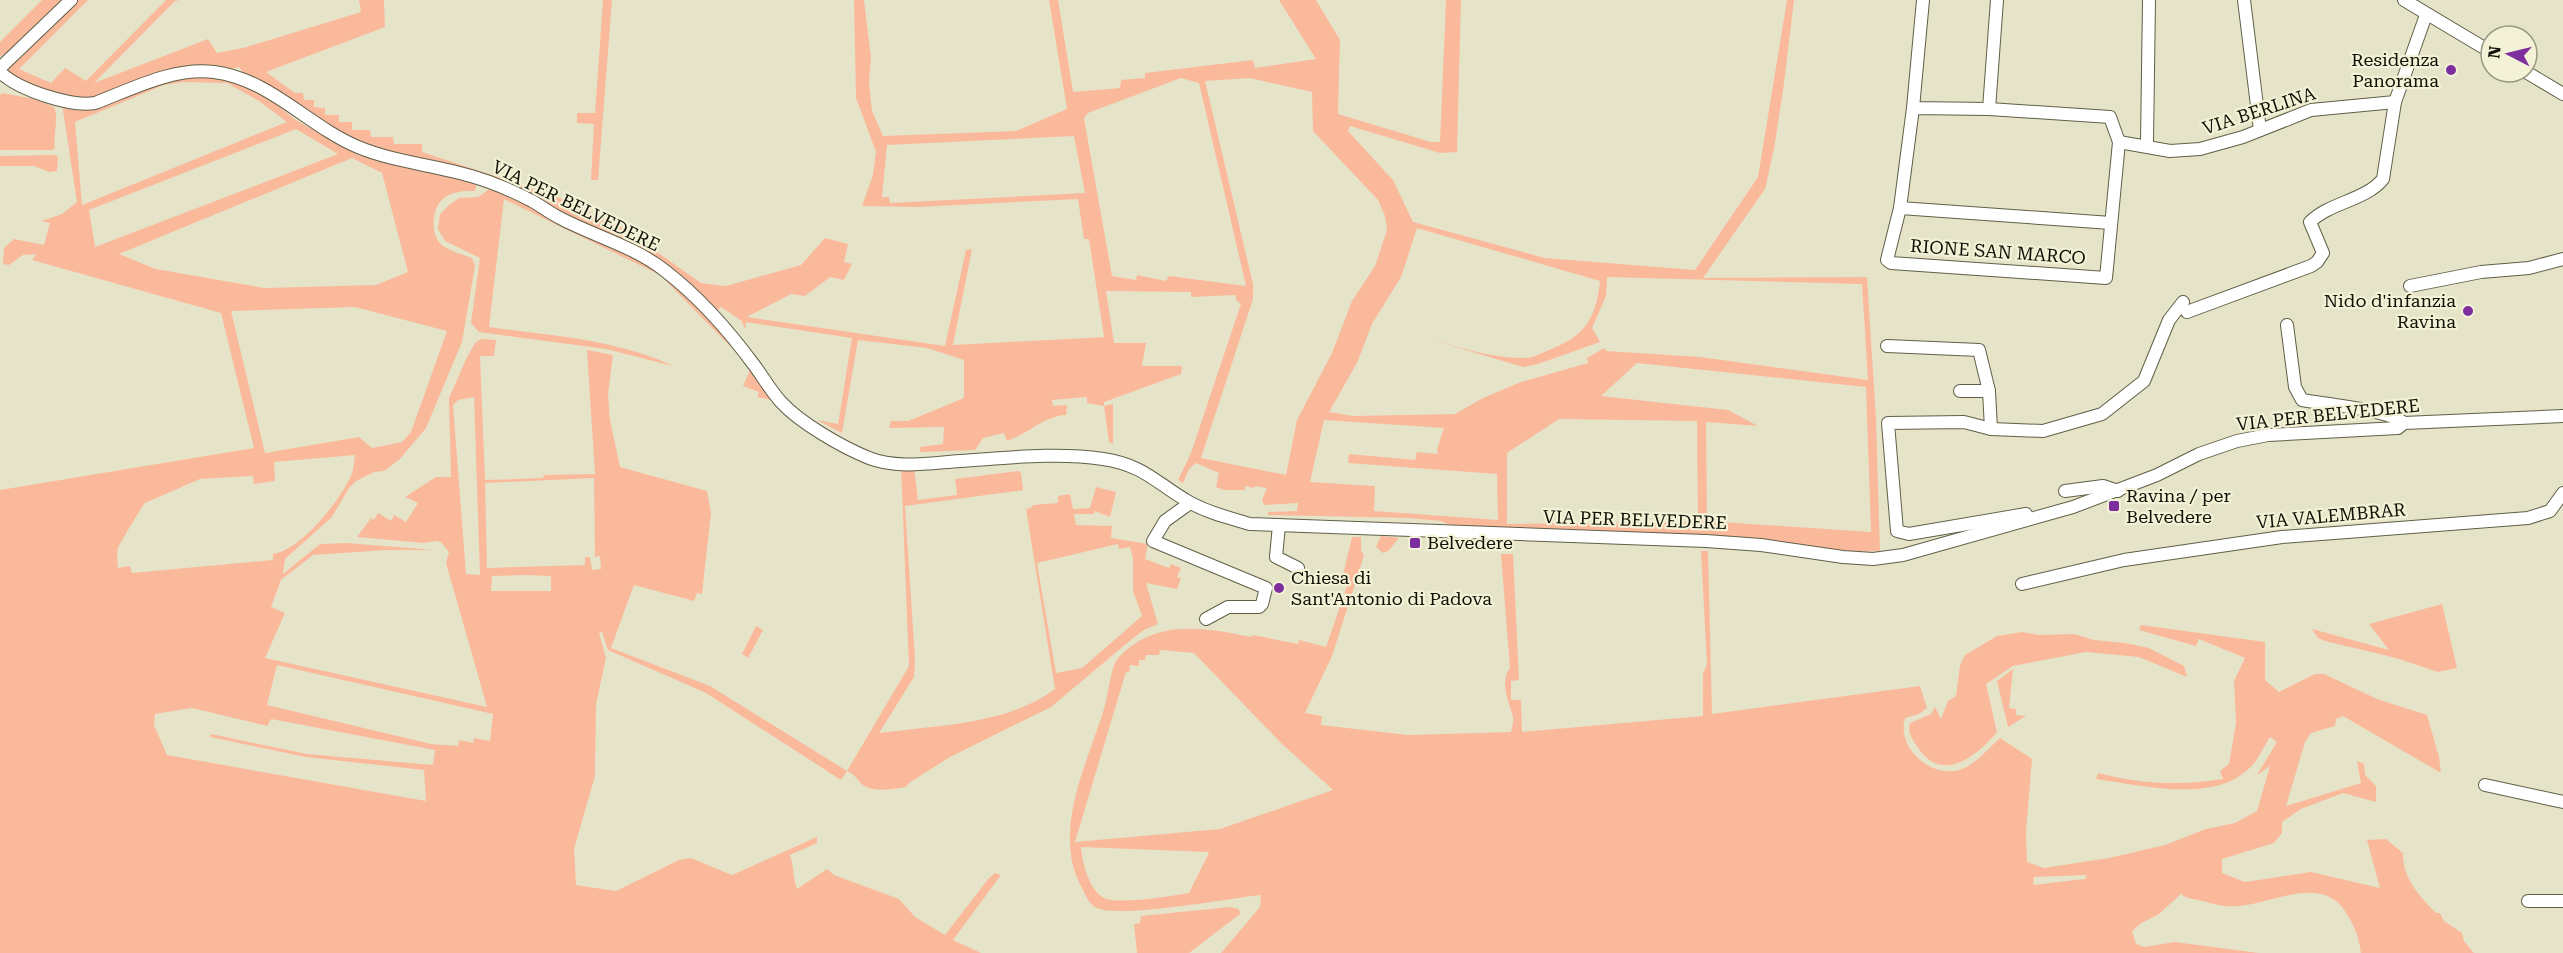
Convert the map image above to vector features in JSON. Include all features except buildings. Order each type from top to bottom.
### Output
[{"type":"street","points":[[0,70],[71,0]]},
{"type":"street","name":"RIONE SAN MARCO","points":[[1923,0],[1913,108],[1900,208],[1887,260],[1892,263],[2106,278],[2120,142]]},
{"type":"street","points":[[2147,141],[2149,0]]},
{"type":"street","points":[[2244,0],[2260,130]]},
{"type":"street","points":[[2404,0],[2479,45]]},
{"type":"street","points":[[1989,109],[1997,1]]},
{"type":"street","points":[[2395,102],[2426,15]]},
{"type":"street","name":"VIA PER BELVEDERE","points":[[0,70],[5,77],[38,92],[83,105],[178,75],[210,72],[235,76],[274,94],[303,116],[360,148],[408,163],[469,175],[506,188],[558,217],[630,249],[653,262],[680,283],[724,328],[781,402],[791,411],[822,432],[872,459],[908,464],[1048,456],[1103,459],[1136,466],[1191,503],[1250,524],[1734,542],[1874,559],[1935,548],[2073,507],[2157,475],[2199,454],[2238,441],[2268,435],[2398,428],[2404,423],[2563,416]]},
{"type":"street","points":[[2539,80],[2563,94]]},
{"type":"street","name":"VIA PER BELVEDERE","points":[[2073,507],[1909,534],[1897,531],[1888,423],[1964,422],[1991,429],[2043,431],[2102,414],[2144,381],[2174,314],[2185,307],[2311,266],[2317,262],[2323,253],[2310,222],[2319,212],[2375,188],[2383,179],[2395,102]]},
{"type":"street","name":"VIA BERLINA","points":[[2120,142],[2170,151],[2200,149],[2323,108],[2395,102]]},
{"type":"street","points":[[1913,108],[1989,109],[2110,117],[2120,142]]},
{"type":"street","name":"RIONE SAN MARCO","points":[[1900,208],[2111,223]]},
{"type":"street","points":[[2410,286],[2481,272],[2529,268],[2563,259]]},
{"type":"street","points":[[2287,324],[2295,387],[2302,400],[2384,414],[2398,418],[2404,423]]},
{"type":"street","points":[[1887,346],[1979,350],[1989,391],[1991,429]]},
{"type":"street","points":[[1960,391],[1989,391]]},
{"type":"street","points":[[2065,491],[2103,486],[2118,491]]},
{"type":"street","name":"VIA VALEMBRAR","points":[[2022,584],[2124,560],[2282,537],[2528,518],[2550,511],[2563,493]]},
{"type":"street","points":[[1191,503],[1165,521],[1159,527],[1153,541],[1266,588],[1259,607],[1230,607],[1206,619]]},
{"type":"street","points":[[1279,525],[1276,557],[1298,568]]},
{"type":"street","points":[[2486,786],[2563,802]]},
{"type":"street","points":[[2528,902],[2563,901]]},
{"type":"shaded area","points":[[42,0],[62,0],[15,46],[0,57],[0,42]]},
{"type":"shaded area","points":[[76,0],[88,0],[19,69],[51,83],[65,68],[86,81],[166,0],[180,0],[175,1],[94,83],[208,39],[217,53],[243,48],[361,12],[359,0],[384,0],[385,27],[266,72],[295,93],[303,93],[304,100],[314,100],[314,107],[325,108],[325,115],[339,115],[339,122],[352,122],[352,130],[370,130],[371,137],[393,137],[394,144],[422,144],[422,152],[555,196],[623,228],[701,283],[726,286],[801,265],[825,238],[848,244],[844,262],[852,264],[844,280],[830,277],[805,296],[791,294],[747,317],[945,346],[966,250],[972,249],[953,345],[1104,337],[1089,239],[1084,239],[1078,199],[917,207],[862,206],[873,175],[876,152],[856,98],[854,0],[864,0],[871,58],[869,82],[872,111],[883,136],[1016,131],[1067,109],[1049,0],[1058,0],[1073,92],[1120,88],[1121,80],[1145,78],[1145,73],[1253,60],[1255,68],[1316,59],[1279,0],[1316,0],[1340,40],[1338,114],[1431,142],[1440,142],[1446,0],[1461,0],[1457,152],[1440,153],[1350,126],[1348,131],[1393,180],[1413,222],[1545,258],[1695,270],[1758,177],[1787,0],[1794,0],[1783,91],[1765,189],[1703,278],[1867,277],[1876,419],[1880,551],[1847,552],[1696,535],[1452,526],[1441,521],[1409,518],[1268,515],[1268,512],[1297,511],[1298,503],[1264,505],[1262,500],[1267,488],[1245,486],[1245,490],[1224,490],[1216,487],[1219,473],[1196,463],[1189,469],[1183,483],[1178,480],[1191,453],[1241,304],[1236,300],[1236,295],[1191,297],[1191,292],[1106,291],[1114,343],[1146,343],[1142,366],[1182,366],[1181,374],[1104,402],[1104,406],[1087,403],[1087,397],[1052,400],[1053,406],[1067,405],[1066,415],[1050,418],[1007,441],[1004,433],[983,438],[975,450],[920,452],[920,447],[943,444],[944,427],[889,428],[891,421],[908,421],[964,398],[964,360],[927,348],[858,340],[842,433],[817,420],[838,424],[852,338],[746,322],[745,330],[742,321],[721,307],[715,313],[652,257],[438,166],[357,142],[241,74],[239,67],[231,69],[212,67],[98,99],[65,99],[7,74],[10,66]],"holes":[[[1181,78],[1199,83],[1246,286],[1169,276],[1166,281],[1137,275],[1136,280],[1112,276],[1084,118],[1088,113]],[[1250,78],[1312,92],[1313,131],[1378,200],[1385,216],[1387,230],[1375,266],[1352,301],[1332,353],[1297,420],[1286,475],[1201,458],[1253,299],[1253,284],[1205,81]],[[1074,136],[1085,193],[890,203],[889,197],[882,197],[887,145]],[[1417,228],[1600,281],[1592,316],[1580,332],[1561,345],[1526,358],[1485,354],[1459,348],[1523,367],[1600,342],[1592,328],[1606,296],[1607,277],[1862,284],[1868,380],[1700,357],[1606,351],[1604,348],[1587,358],[1588,363],[1521,382],[1483,398],[1455,414],[1353,416],[1329,412],[1357,363],[1372,324],[1401,277]],[[1637,363],[1866,387],[1871,532],[1707,521],[1706,422],[1758,426],[1728,410],[1601,396]],[[1559,419],[1697,421],[1698,522],[1507,524],[1507,453]],[[1324,420],[1444,428],[1437,449],[1438,454],[1417,452],[1415,460],[1349,454],[1348,463],[1497,474],[1498,520],[1374,511],[1375,486],[1310,482]]]},
{"type":"shaded area","points":[[603,0],[612,0],[598,180],[591,180],[594,124],[577,123],[577,113],[595,113]]},
{"type":"shaded area","points":[[213,75],[257,90],[296,120],[360,156],[364,154],[477,182],[475,191],[463,191],[444,198],[434,215],[435,235],[438,241],[448,249],[472,258],[475,266],[462,342],[426,428],[400,459],[384,471],[374,472],[356,481],[349,488],[332,517],[285,559],[283,574],[320,544],[346,543],[434,550],[386,550],[313,555],[281,580],[271,607],[285,613],[265,658],[487,707],[446,563],[449,552],[441,542],[436,541],[424,543],[357,537],[371,518],[374,520],[378,513],[391,521],[394,515],[406,522],[418,503],[405,497],[436,477],[451,477],[449,398],[475,343],[481,339],[496,340],[494,356],[480,356],[485,480],[595,474],[587,350],[613,355],[608,394],[610,420],[620,467],[707,491],[711,513],[702,594],[697,593],[694,601],[634,585],[611,648],[710,686],[847,771],[841,780],[706,693],[608,650],[602,632],[599,633],[606,658],[596,704],[595,776],[574,849],[576,885],[616,891],[679,860],[691,858],[732,875],[817,837],[817,843],[790,855],[797,889],[827,869],[834,875],[899,899],[915,917],[945,935],[989,878],[995,873],[1001,875],[953,940],[981,953],[0,953],[0,490],[254,448],[221,313],[32,260],[36,254],[23,255],[9,265],[3,264],[4,248],[14,239],[44,245],[50,223],[41,221],[62,214],[77,202],[62,104],[74,107],[167,80]],"holes":[[[183,82],[227,83],[259,101],[287,122],[82,205],[75,122],[164,85]],[[296,129],[338,154],[95,247],[89,210]],[[352,158],[382,173],[408,272],[376,285],[264,288],[156,269],[119,254]],[[355,307],[447,331],[411,432],[402,442],[372,448],[359,437],[265,453],[231,311]],[[474,397],[480,575],[466,574],[453,405],[458,400]],[[355,455],[352,473],[347,484],[330,509],[296,543],[273,554],[273,560],[132,573],[130,566],[118,568],[118,548],[145,503],[200,479],[253,476],[254,484],[275,481],[274,462]],[[594,478],[595,557],[600,556],[601,569],[592,570],[590,557],[585,557],[585,565],[487,568],[485,483]],[[492,576],[551,576],[551,591],[491,591]],[[277,665],[493,714],[490,741],[474,738],[473,743],[459,740],[458,746],[431,744],[267,705]],[[192,708],[267,726],[271,719],[435,750],[433,765],[307,754],[211,734],[210,737],[306,757],[424,770],[426,801],[167,755],[154,725],[155,714]]]},
{"type":"shaded area","points":[[3,93],[34,99],[54,107],[55,148],[52,150],[0,150],[0,95]]},
{"type":"shaded area","points":[[54,155],[58,157],[57,171],[49,172],[34,166],[0,166],[0,156]]},
{"type":"shaded area","points":[[491,188],[632,254],[686,293],[737,349],[732,348],[660,275],[504,199],[489,327],[606,344],[673,366],[606,349],[479,332],[471,323],[480,258],[445,241],[438,229],[440,214],[449,205],[459,198],[478,197]]},
{"type":"shaded area","points":[[751,368],[771,400],[757,397],[759,392],[743,386]]},
{"type":"shaded area","points":[[1113,404],[1113,444],[1109,442],[1104,406]]},
{"type":"shaded area","points":[[901,467],[914,467],[918,500],[957,495],[955,479],[1018,471],[1021,473],[1023,490],[905,506],[915,659],[914,677],[879,733],[994,717],[1036,701],[1055,689],[1026,509],[1033,505],[1058,503],[1058,496],[1070,494],[1073,509],[1090,508],[1096,487],[1116,492],[1110,517],[1095,511],[1094,514],[1074,514],[1076,525],[1112,526],[1111,538],[1148,544],[1145,559],[1169,568],[1171,564],[1181,568],[1177,577],[1181,578],[1177,589],[1146,583],[1158,624],[1132,639],[1051,707],[950,757],[906,787],[886,790],[870,789],[847,771],[909,666]],"holes":[[[1118,544],[1119,549],[1130,547],[1133,558],[1133,591],[1142,616],[1082,668],[1056,673],[1037,563]]]},
{"type":"shaded area","points":[[1381,536],[1399,538],[1388,551],[1383,553],[1376,547]]},
{"type":"shaded area","points":[[1352,537],[1361,537],[1361,550],[1364,556],[1332,656],[1305,713],[1322,716],[1321,725],[1408,735],[1511,732],[1513,719],[1505,686],[1510,668],[1501,554],[1513,554],[1519,680],[1511,681],[1511,700],[1521,700],[1522,732],[1703,716],[1703,674],[1707,664],[1701,551],[1708,551],[1712,714],[1920,686],[1927,708],[1919,714],[1905,718],[1904,729],[1910,749],[1927,765],[1948,771],[1965,768],[1976,761],[2000,738],[2032,759],[2026,832],[2027,862],[2044,868],[2109,858],[2165,845],[2206,829],[2235,823],[2257,811],[2270,766],[2257,775],[2277,742],[2270,737],[2257,759],[2246,771],[2231,781],[2214,787],[2153,788],[2096,779],[2098,773],[2129,780],[2160,783],[2207,781],[2223,779],[2220,771],[2229,764],[2236,723],[2234,681],[2245,658],[2199,639],[2196,646],[2139,630],[2141,625],[2265,642],[2265,680],[2279,692],[2315,674],[2324,674],[2377,699],[2427,715],[2439,757],[2441,773],[2343,716],[2336,719],[2335,726],[2311,733],[2305,742],[2286,806],[2361,783],[2357,761],[2364,764],[2365,775],[2376,786],[2376,802],[2343,793],[2301,809],[2282,822],[2282,833],[2274,843],[2222,859],[2222,873],[2245,882],[2311,872],[2380,888],[2367,840],[2386,839],[2403,853],[2405,870],[2418,893],[2436,913],[2440,913],[2444,921],[2462,933],[2464,941],[2474,953],[2361,953],[2356,931],[2345,911],[2335,900],[2323,894],[2310,893],[2233,906],[2218,905],[2181,894],[2159,914],[2132,931],[2136,944],[2144,947],[2175,942],[2259,953],[1221,953],[1260,907],[1261,895],[1148,910],[1107,910],[1093,906],[1084,893],[1073,866],[1070,844],[1071,821],[1081,775],[1119,657],[1149,636],[1182,629],[1199,629],[1252,637],[1253,635],[1298,644],[1299,640],[1326,647],[1347,586],[1341,583]],"holes":[[[1160,650],[1194,653],[1282,744],[1333,790],[1220,829],[1075,842],[1126,672],[1129,672],[1130,665],[1139,666],[1139,660],[1145,660],[1146,655],[1159,655]],[[1081,847],[1209,853],[1189,893],[1121,901],[1104,898],[1094,889],[1087,875]],[[2087,875],[2085,879],[2033,885],[2034,877]]]},
{"type":"shaded area","points":[[2442,604],[2457,668],[2438,672],[2396,658],[2325,641],[2318,638],[2312,629],[2389,650],[2369,624]]},
{"type":"shaded area","points":[[756,626],[763,630],[748,658],[742,654]]},
{"type":"shaded area","points":[[2022,632],[2039,635],[2074,634],[2094,640],[2149,648],[2184,666],[2187,677],[2139,657],[2086,652],[2013,666],[1986,684],[1997,732],[1989,741],[1970,757],[1960,762],[1949,765],[1928,759],[1911,737],[1910,723],[1931,714],[1935,707],[1941,719],[1948,701],[1956,696],[1960,665],[1965,655],[1997,636]]},
{"type":"shaded area","points":[[2013,669],[2009,708],[2016,709],[2016,715],[2026,716],[2008,727],[1997,681]]},
{"type":"shaded area","points":[[1229,907],[1239,909],[1240,914],[1189,953],[1137,953],[1134,924],[1140,923],[1141,916]]},
{"type":"place","name":"Residenza Panorama","points":[[2451,70]]},
{"type":"place","name":"Nido d'infanzia Ravina","points":[[2468,311]]},
{"type":"place","name":"Ravina / per Belvedere","points":[[2114,506]]},
{"type":"place","name":"Belvedere","points":[[1415,543]]},
{"type":"place","name":"Chiesa di Sant'Antonio di Padova","points":[[1279,588]]}]
